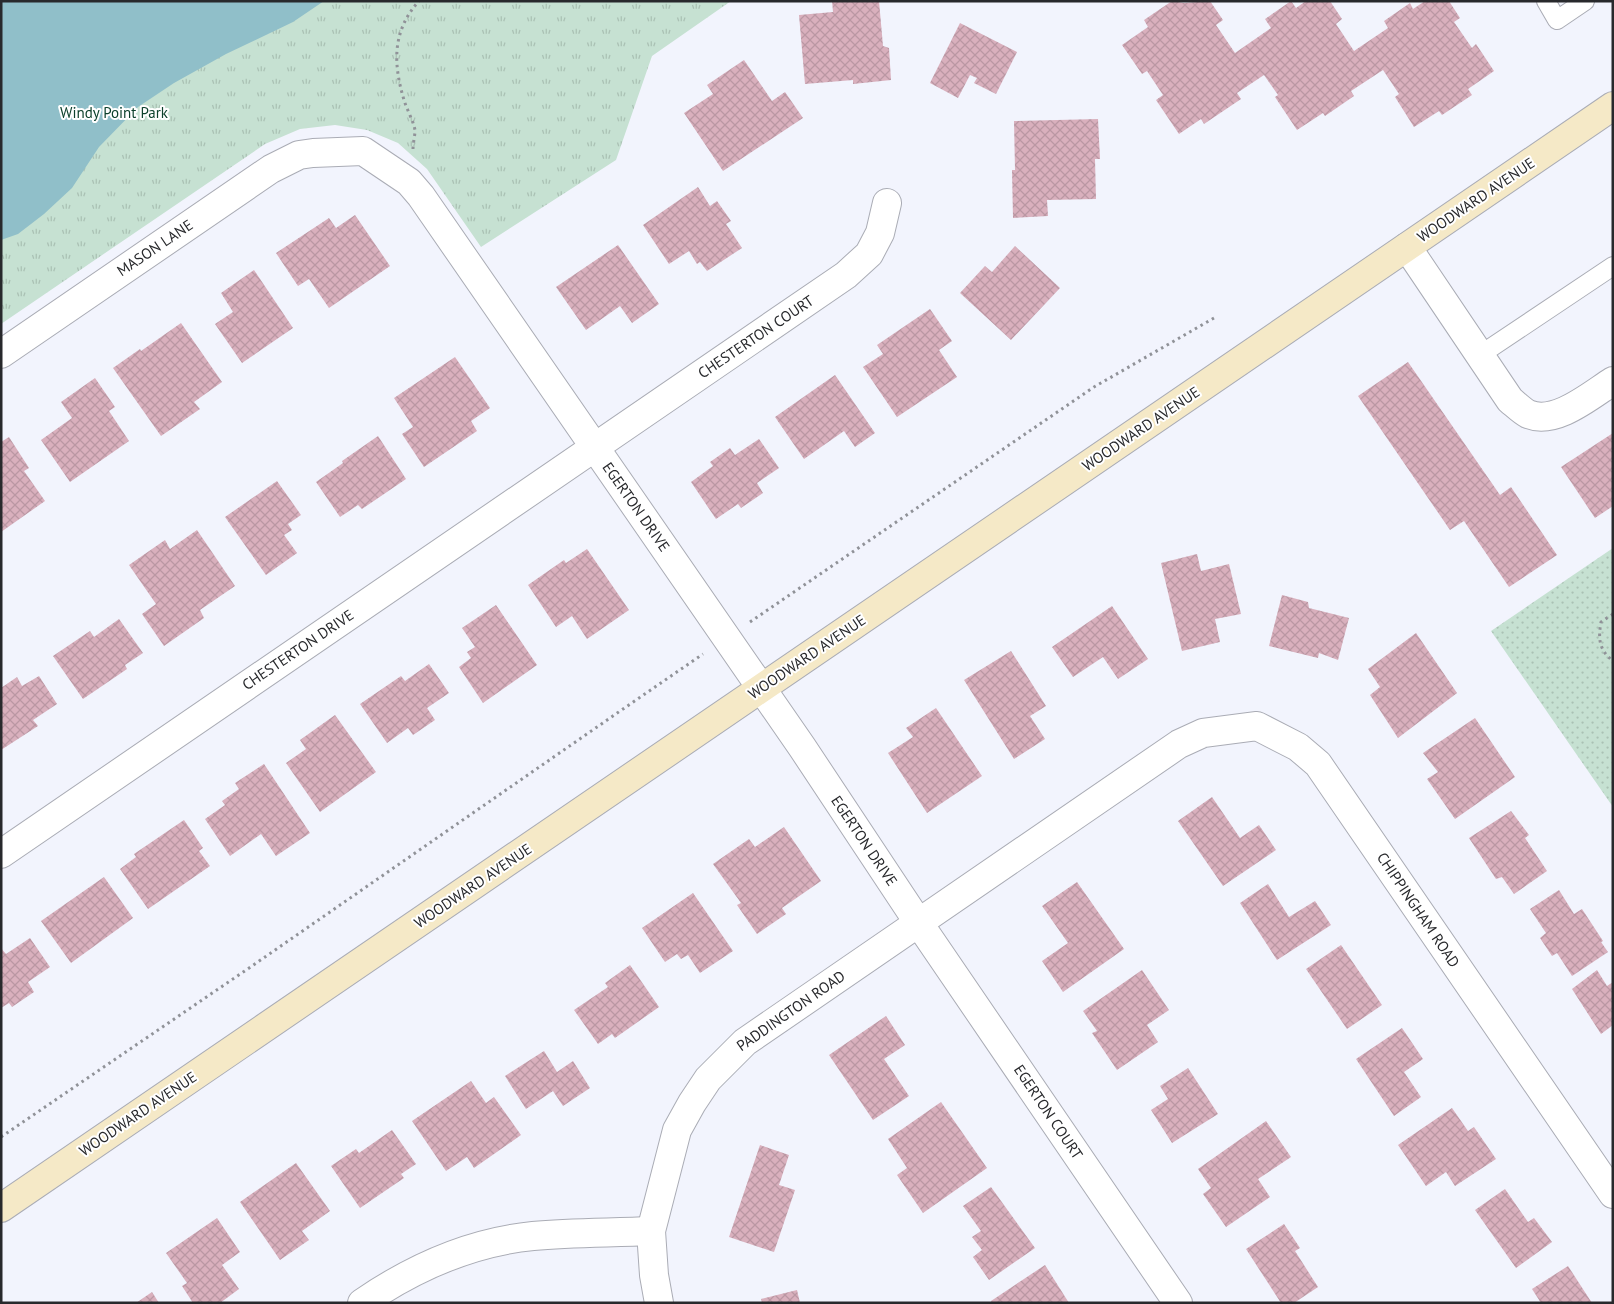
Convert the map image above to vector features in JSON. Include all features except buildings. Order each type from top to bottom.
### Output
[{"type":"main road","name":"WOODWARD AVENUE","points":[[1,1208],[1613,106]]},
{"type":"street","name":"EGERTON DRIVE","points":[[313,153],[363,151],[409,182],[421,196],[802,747],[918,922]]},
{"type":"street","name":"MASON LANE","points":[[1,354],[271,169],[299,155],[313,153]]},
{"type":"street","name":"CHESTERTON COURT","points":[[594,447],[846,276],[869,254],[880,233],[887,203]]},
{"type":"street","points":[[1407,247],[1510,400],[1529,414],[1550,417],[1571,408],[1613,381]]},
{"type":"street","name":"CHESTERTON DRIVE","points":[[1,854],[594,447]]},
{"type":"street","name":"CHIPPINGHAM ROAD","points":[[1167,752],[1203,733],[1257,726],[1298,747],[1318,764],[1613,1194]]},
{"type":"street","name":"PADDINGTON ROAD","points":[[659,1303],[654,1275],[651,1231],[677,1130],[708,1079],[745,1042],[1167,752]]},
{"type":"street","name":"EGERTON COURT","points":[[918,922],[1178,1303]]},
{"type":"street","points":[[362,1303],[413,1272],[483,1245],[533,1236],[651,1231]]},
{"type":"lane","points":[[1546,1],[1557,20],[1585,1]]},
{"type":"lane","points":[[1480,355],[1613,266]]},
{"type":"path","points":[[409,182],[415,130],[400,83],[396,49],[403,22],[419,1]]},
{"type":"path","points":[[743,627],[1094,386],[1214,318]]},
{"type":"path","points":[[1613,614],[1601,622],[1599,632],[1604,654],[1613,661]]},
{"type":"path","points":[[1,1136],[244,972],[705,653]]},
{"type":"green space","name":"Windy Point Park","points":[[1,1],[731,1],[652,56],[616,160],[481,247],[427,169],[398,143],[367,130],[335,125],[300,129],[265,144],[1,324]]},
{"type":"green space","points":[[1613,548],[1613,807],[1491,631]]},
{"type":"water","points":[[1,1],[324,1],[293,22],[226,54],[174,83],[138,107],[99,147],[72,188],[44,214],[18,234],[1,240]]}]
